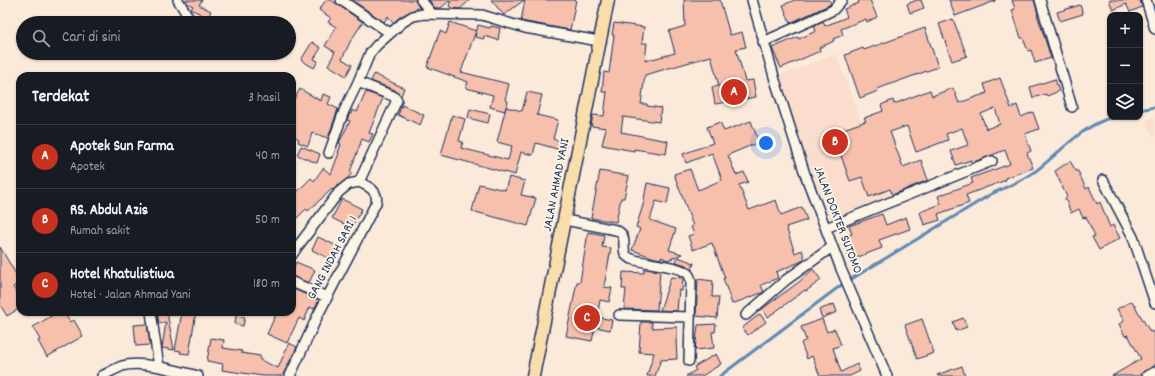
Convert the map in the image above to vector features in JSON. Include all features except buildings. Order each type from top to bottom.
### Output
[{"type":"main road","name":"JALAN AHMAD YANI","points":[[533,376],[608,0]]},
{"type":"street","points":[[178,0],[188,16]]},
{"type":"street","points":[[341,0],[390,33]]},
{"type":"street","points":[[421,0],[432,14]]},
{"type":"street","name":"JALAN DOKTER SUTOMO","points":[[752,0],[763,42],[805,174],[841,269],[888,376]]},
{"type":"street","points":[[763,42],[833,10],[842,0]]},
{"type":"street","points":[[1040,0],[1072,107]]},
{"type":"street","points":[[1146,0],[1155,29]]},
{"type":"street","points":[[330,153],[344,111],[370,53],[390,33],[413,16],[432,14],[482,15],[531,30],[599,41]]},
{"type":"street","points":[[296,250],[340,192],[350,184],[359,182],[397,100],[393,96],[358,82]]},
{"type":"street","points":[[826,228],[992,161]]},
{"type":"street","points":[[1103,180],[1133,237],[1155,303]]},
{"type":"street","name":"GANG INDAH SARI 1","points":[[290,376],[327,297],[376,203],[377,198],[374,192],[368,186],[359,182]]},
{"type":"street","points":[[565,220],[616,230],[624,237],[624,252],[629,258],[671,268],[687,273],[690,276],[689,361]]},
{"type":"street","points":[[746,314],[786,280],[832,247]]},
{"type":"street","points":[[296,284],[327,297]]},
{"type":"street","points":[[619,315],[690,318]]},
{"type":"street","points":[[152,316],[159,367]]},
{"type":"street","points":[[102,376],[121,366],[130,365],[159,367],[198,376]]},
{"type":"street","points":[[1147,376],[1155,372]]},
{"type":"shaded area","points":[[836,54],[893,207],[834,229],[777,77]]},
{"type":"shaded area","points":[[1155,116],[1155,139],[1145,121]]},
{"type":"waterway","points":[[1143,109],[1155,107]]},
{"type":"waterway","points":[[720,376],[840,286],[993,193],[1026,177],[1046,163],[1081,133],[1091,126],[1107,119]]},
{"type":"place","name":"Apotek Sun Farma","points":[[734,92]]},
{"type":"place","name":"RS. Abdul Azis","points":[[835,142]]},
{"type":"place","name":"Hotel Khatulistiwa","points":[[587,318]]}]
